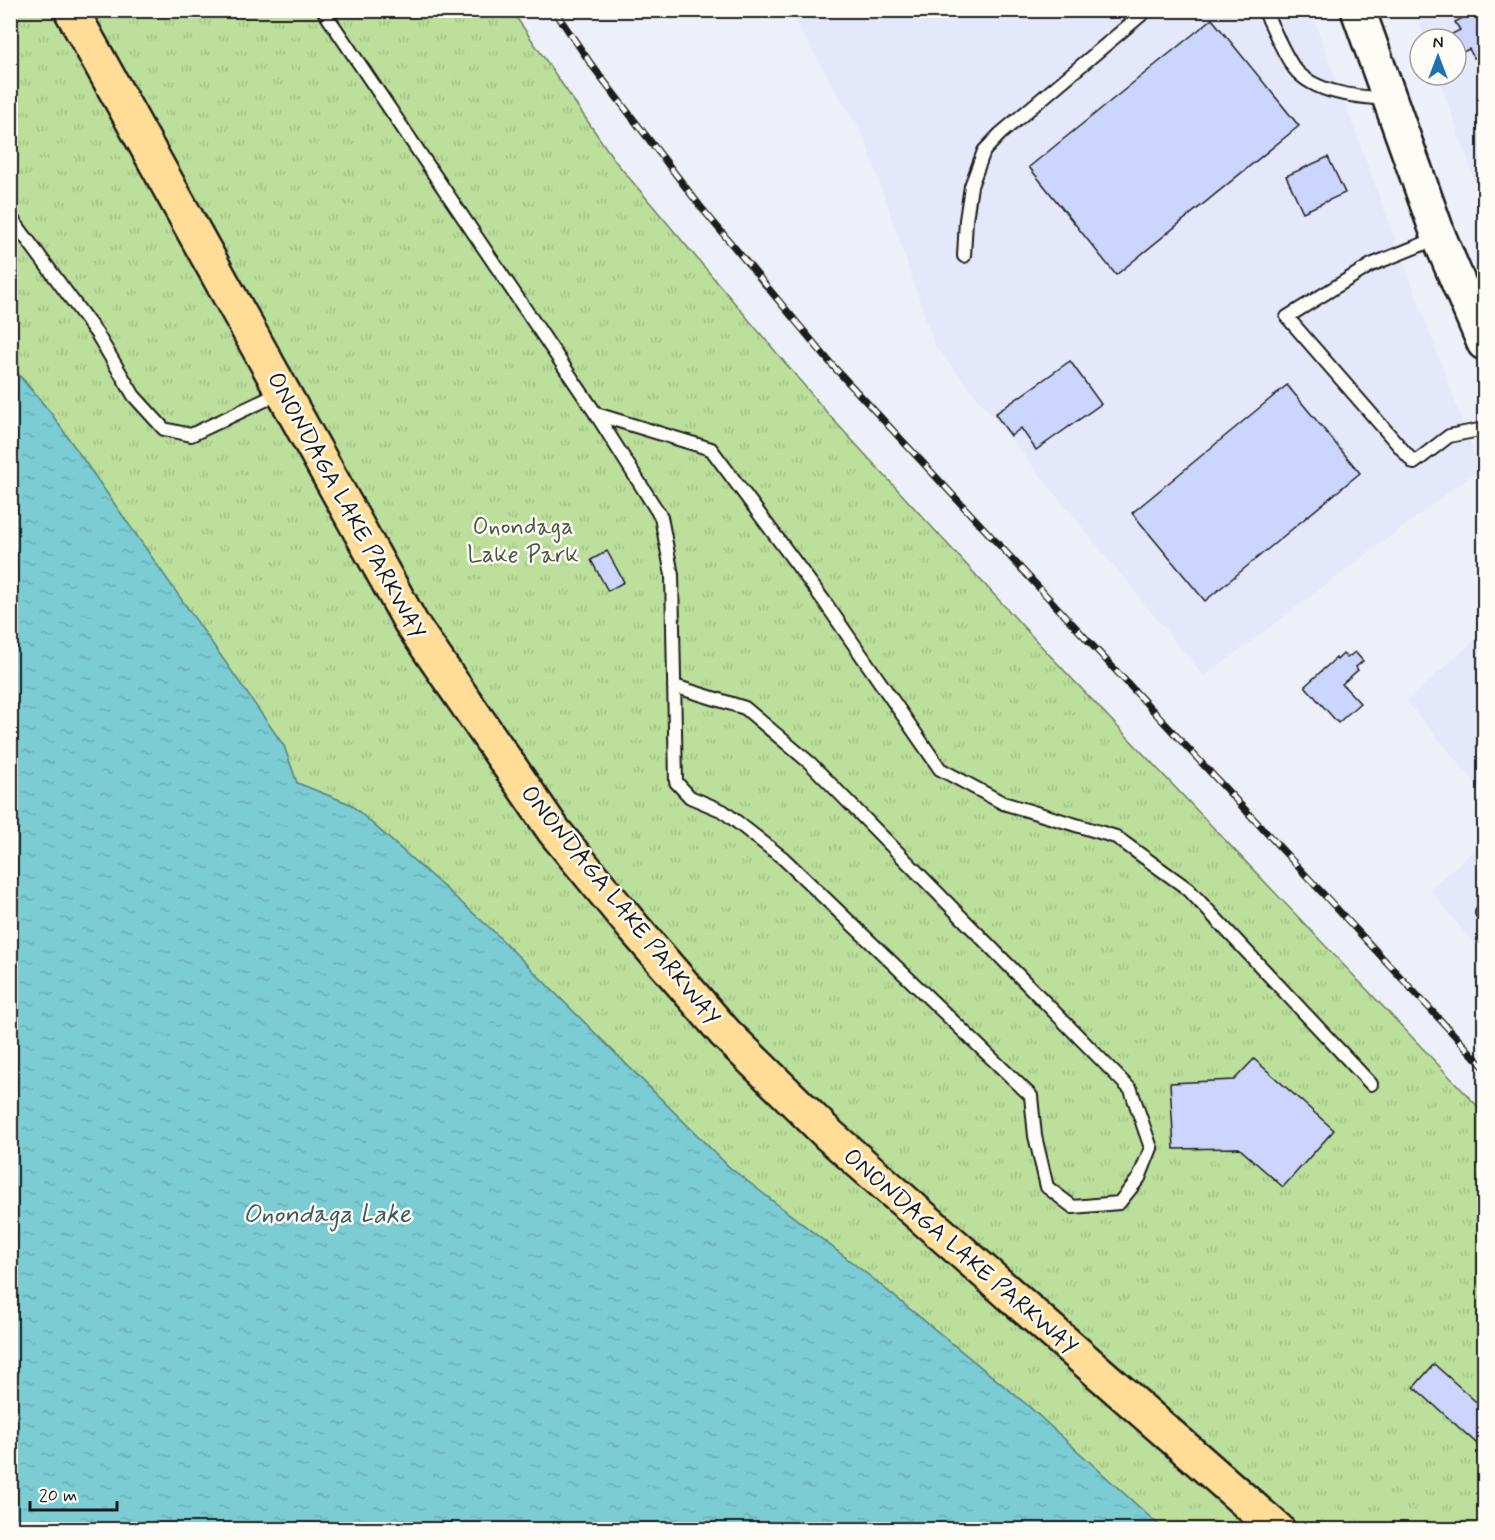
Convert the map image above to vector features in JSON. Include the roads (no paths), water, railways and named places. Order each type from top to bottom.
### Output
[{"type":"main road","name":"ONONDAGA LAKE PARKWAY","points":[[70,10],[411,623],[554,831],[725,1033],[829,1135],[1278,1530]]},
{"type":"main road","points":[[1358,10],[1439,237],[1485,343]]},
{"type":"lane","points":[[323,10],[596,414],[661,517],[672,575],[674,686],[676,782],[690,797],[723,811],[783,858],[1031,1096],[1035,1136],[1047,1187],[1073,1207],[1119,1203],[1139,1178],[1151,1148],[1131,1090],[810,763],[745,708],[674,686]]},
{"type":"lane","points":[[964,256],[971,186],[984,152],[1000,134],[1147,10]]},
{"type":"lane","points":[[1264,10],[1294,68],[1305,78],[1349,96],[1389,99]]},
{"type":"lane","points":[[10,216],[97,334],[134,396],[164,429],[191,435],[283,392]]},
{"type":"lane","points":[[1439,237],[1371,265],[1287,317],[1414,463],[1449,436],[1485,429]]},
{"type":"lane","points":[[596,414],[711,449],[824,601],[940,770],[1003,803],[1116,837],[1188,889],[1371,1084]]},
{"type":"water","name":"Onondaga Lake","points":[[10,365],[50,412],[284,746],[297,783],[350,804],[491,929],[729,1167],[872,1278],[1026,1404],[1163,1529],[11,1529]]},
{"type":"railway","points":[[554,10],[591,64],[700,206],[833,366],[1484,1067]]},
{"type":"park label","name":"Onondaga Lake Park","points":[[523,540]]}]
